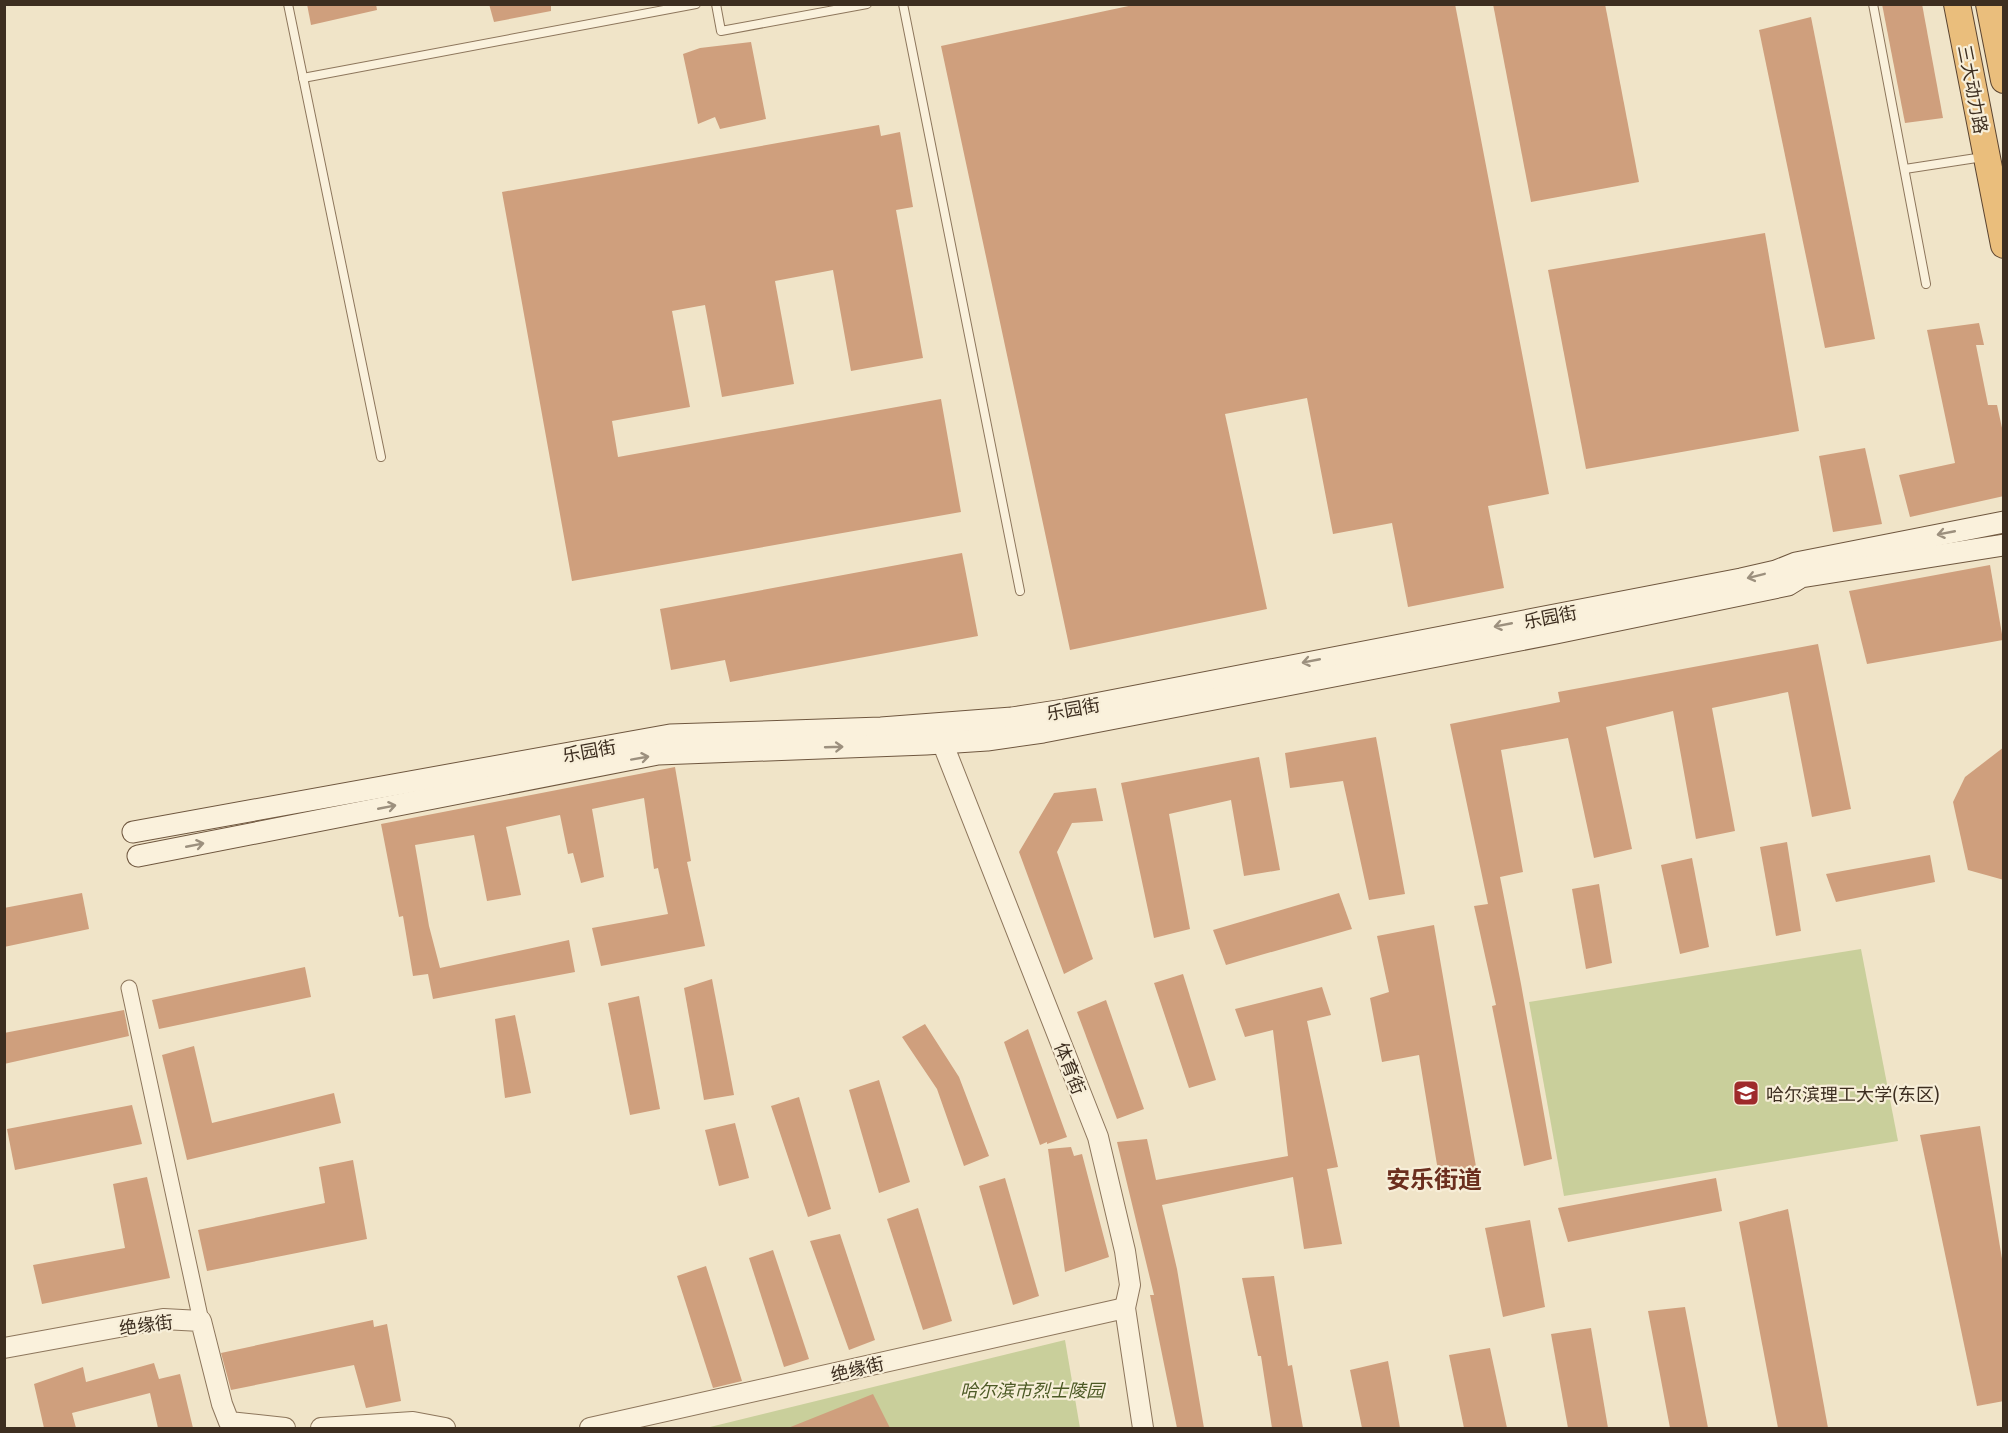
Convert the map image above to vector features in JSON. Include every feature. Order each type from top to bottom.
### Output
[{"type":"highway","name":"三大动力路","points":[[1957,4],[2004,245]]},
{"type":"highway","points":[[1989,4],[2004,80]]},
{"type":"main road","name":"乐园街","points":[[138,856],[658,754],[939,733],[1742,579],[1776,571],[1796,562],[2004,522]]},
{"type":"main road","name":"乐园街","points":[[133,832],[670,735],[881,728],[999,738],[1093,723],[1754,592],[1788,585],[1801,577],[2004,545]]},
{"type":"street","name":"体育街","points":[[939,733],[1098,1137],[1125,1251],[1130,1285],[1125,1308],[1143,1428]]},
{"type":"street","points":[[129,988],[201,1321],[222,1404],[229,1422],[285,1428]]},
{"type":"street","name":"绝缘街","points":[[590,1428],[1125,1308]]},
{"type":"street","name":"绝缘街","points":[[4,1348],[163,1319],[201,1321]]},
{"type":"street","points":[[321,1428],[413,1422],[445,1428]]},
{"type":"lane","points":[[288,4],[381,457]]},
{"type":"lane","points":[[303,78],[696,4]]},
{"type":"lane","points":[[716,4],[721,31],[867,4]]},
{"type":"lane","points":[[903,4],[1020,591]]},
{"type":"lane","points":[[1873,4],[1926,284]]},
{"type":"lane","points":[[1905,169],[1988,156]]},
{"type":"green space","points":[[1861,949],[1898,1141],[1564,1196],[1529,1002]]},
{"type":"green space","name":"哈尔滨市烈士陵园","points":[[1065,1340],[1080,1428],[706,1428]]},
{"type":"building","points":[[307,4],[376,4],[377,10],[311,25]]},
{"type":"building","points":[[489,4],[551,4],[551,11],[494,22]]},
{"type":"building","points":[[1138,4],[1455,4],[1549,494],[1488,506],[1504,588],[1408,607],[1392,523],[1333,534],[1307,398],[1225,414],[1267,609],[1070,650],[941,46]]},
{"type":"building","points":[[1493,4],[1605,4],[1639,182],[1531,202]]},
{"type":"building","points":[[1882,4],[1922,4],[1943,118],[1905,123]]},
{"type":"building","points":[[1811,17],[1875,339],[1825,348],[1759,30]]},
{"type":"building","points":[[751,42],[766,119],[720,129],[715,117],[698,124],[683,54],[700,48]]},
{"type":"building","points":[[879,125],[881,136],[900,132],[913,207],[896,210],[923,358],[851,371],[833,270],[775,281],[794,384],[722,397],[705,305],[672,311],[690,407],[612,421],[618,457],[941,399],[961,512],[572,581],[502,192]]},
{"type":"building","points":[[1765,233],[1799,431],[1586,469],[1548,270]]},
{"type":"building","points":[[1979,323],[1984,345],[1976,345],[1988,405],[1997,405],[2004,437],[2004,496],[1910,517],[1899,475],[1955,463],[1927,330]]},
{"type":"building","points":[[1865,448],[1882,524],[1833,532],[1819,456]]},
{"type":"building","points":[[962,553],[978,636],[730,682],[725,660],[671,670],[660,609]]},
{"type":"building","points":[[1990,565],[2003,640],[1867,664],[1849,591]]},
{"type":"building","points":[[1818,644],[1851,809],[1812,817],[1788,692],[1712,708],[1735,831],[1696,839],[1673,711],[1606,727],[1632,849],[1594,858],[1568,738],[1501,750],[1523,872],[1500,877],[1552,1159],[1524,1166],[1492,1006],[1496,1005],[1474,906],[1488,904],[1450,724],[1560,702],[1558,692]]},
{"type":"building","points":[[1376,737],[1405,894],[1369,900],[1343,781],[1290,788],[1285,753]]},
{"type":"building","points":[[2004,747],[2004,880],[1968,870],[1953,802],[1965,777]]},
{"type":"building","points":[[1259,757],[1280,870],[1244,876],[1231,800],[1169,814],[1190,929],[1154,938],[1121,783]]},
{"type":"building","points":[[675,767],[691,861],[687,862],[705,946],[601,966],[592,928],[668,914],[658,868],[654,869],[644,798],[592,809],[604,877],[581,883],[573,853],[568,854],[560,815],[506,827],[521,895],[487,901],[474,835],[415,845],[429,926],[440,968],[569,940],[575,972],[433,999],[428,974],[413,976],[403,916],[399,917],[381,824]]},
{"type":"building","points":[[1096,788],[1103,821],[1072,823],[1057,852],[1093,959],[1064,974],[1019,852],[1054,793]]},
{"type":"building","points":[[1787,842],[1801,931],[1776,936],[1760,847]]},
{"type":"building","points":[[1930,855],[1935,882],[1836,902],[1826,874]]},
{"type":"building","points":[[1692,858],[1709,947],[1680,954],[1661,865]]},
{"type":"building","points":[[1599,884],[1612,963],[1586,969],[1572,889]]},
{"type":"building","points":[[82,893],[89,929],[4,947],[4,908]]},
{"type":"building","points":[[1339,893],[1352,929],[1226,965],[1213,930]]},
{"type":"building","points":[[1434,925],[1478,1178],[1440,1183],[1419,1055],[1382,1062],[1370,998],[1389,992],[1377,936]]},
{"type":"building","points":[[305,967],[311,997],[159,1029],[152,1000]]},
{"type":"building","points":[[1183,974],[1216,1080],[1189,1088],[1154,983]]},
{"type":"building","points":[[712,979],[734,1095],[704,1100],[684,988]]},
{"type":"building","points":[[1322,987],[1331,1015],[1307,1021],[1338,1167],[1327,1169],[1342,1244],[1304,1249],[1293,1177],[1162,1205],[1177,1269],[1204,1428],[1177,1428],[1150,1295],[1154,1295],[1117,1142],[1147,1139],[1156,1180],[1288,1156],[1273,1030],[1245,1037],[1235,1009]]},
{"type":"building","points":[[639,996],[660,1109],[630,1115],[608,1003]]},
{"type":"building","points":[[1106,1000],[1144,1109],[1117,1119],[1077,1012]]},
{"type":"building","points":[[124,1010],[129,1036],[4,1064],[4,1033]]},
{"type":"building","points":[[515,1015],[531,1093],[505,1098],[495,1019]]},
{"type":"building","points":[[925,1024],[959,1077],[989,1156],[964,1166],[937,1089],[902,1037]]},
{"type":"building","points":[[1028,1029],[1067,1137],[1040,1145],[1004,1042]]},
{"type":"building","points":[[194,1046],[212,1123],[334,1093],[341,1123],[187,1160],[162,1055]]},
{"type":"building","points":[[879,1080],[910,1182],[879,1193],[849,1090]]},
{"type":"building","points":[[799,1097],[831,1209],[808,1217],[771,1106]]},
{"type":"building","points":[[132,1105],[142,1144],[15,1170],[7,1129]]},
{"type":"building","points":[[735,1123],[749,1178],[719,1186],[705,1130]]},
{"type":"building","points":[[1980,1126],[2004,1271],[2004,1401],[1977,1406],[1920,1135]]},
{"type":"building","points":[[1071,1147],[1074,1156],[1082,1154],[1109,1257],[1065,1272],[1048,1149]]},
{"type":"building","points":[[353,1160],[367,1239],[207,1271],[198,1230],[325,1203],[319,1167]]},
{"type":"building","points":[[147,1177],[170,1278],[42,1304],[33,1265],[125,1248],[113,1184]]},
{"type":"building","points":[[1005,1178],[1039,1296],[1013,1305],[979,1186]]},
{"type":"building","points":[[1716,1178],[1722,1211],[1568,1242],[1558,1208]]},
{"type":"building","points":[[918,1208],[952,1321],[923,1330],[887,1219]]},
{"type":"building","points":[[1788,1209],[1828,1428],[1778,1428],[1739,1222]]},
{"type":"building","points":[[1530,1220],[1545,1307],[1503,1317],[1485,1228]]},
{"type":"building","points":[[840,1234],[875,1340],[849,1350],[810,1241]]},
{"type":"building","points":[[773,1250],[809,1359],[784,1367],[749,1258]]},
{"type":"building","points":[[706,1266],[742,1381],[713,1388],[677,1276]]},
{"type":"building","points":[[1274,1276],[1288,1366],[1292,1365],[1303,1428],[1272,1428],[1261,1356],[1258,1356],[1242,1278]]},
{"type":"building","points":[[1685,1307],[1708,1428],[1670,1428],[1648,1311]]},
{"type":"building","points":[[373,1320],[374,1327],[387,1324],[401,1401],[366,1408],[354,1365],[231,1390],[221,1353]]},
{"type":"building","points":[[1591,1328],[1608,1428],[1568,1428],[1551,1334]]},
{"type":"building","points":[[1490,1348],[1507,1428],[1464,1428],[1449,1355]]},
{"type":"building","points":[[1388,1361],[1400,1428],[1362,1428],[1350,1370]]},
{"type":"building","points":[[154,1363],[159,1379],[180,1374],[193,1428],[158,1428],[150,1393],[72,1413],[76,1428],[44,1428],[34,1384],[83,1367],[86,1382]]},
{"type":"building","points":[[873,1394],[890,1428],[788,1428]]},
{"type":"place","name":"哈尔滨理工大学(东区)","points":[[1746,1093]]},
{"type":"district","name":"安乐街道","points":[[1434,1177]]}]
